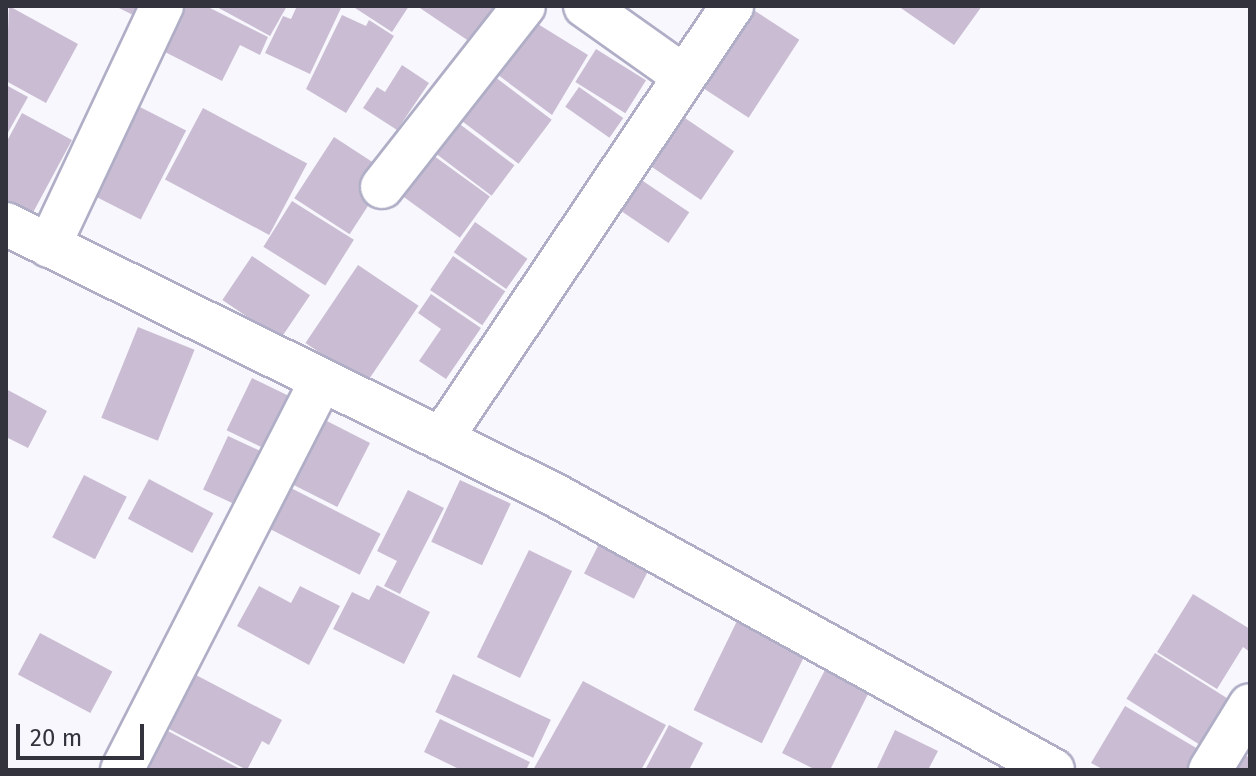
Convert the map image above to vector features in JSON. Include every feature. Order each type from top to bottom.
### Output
[{"type":"street","points":[[49,246],[162,6]]},
{"type":"street","points":[[382,187],[524,6]]},
{"type":"street","points":[[585,6],[684,76]]},
{"type":"street","points":[[441,439],[732,6]]},
{"type":"street","points":[[6,224],[555,495],[1053,770]]},
{"type":"street","points":[[122,770],[322,380]]},
{"type":"street","points":[[1210,770],[1250,705]]},
{"type":"building","points":[[9,6],[78,44],[46,103],[6,81]]},
{"type":"building","points":[[115,6],[138,6],[133,15]]},
{"type":"building","points":[[186,6],[206,6],[268,37],[260,55],[240,45],[222,81],[163,51]]},
{"type":"building","points":[[215,6],[287,6],[270,36]]},
{"type":"building","points":[[297,6],[342,6],[310,74],[265,53],[283,16],[291,19]]},
{"type":"building","points":[[352,6],[409,6],[392,32]]},
{"type":"building","points":[[417,6],[508,6],[479,48]]},
{"type":"building","points":[[898,6],[982,6],[954,45]]},
{"type":"building","points":[[749,7],[799,40],[749,118],[698,85]]},
{"type":"building","points":[[342,15],[366,26],[369,20],[394,36],[346,113],[306,89]]},
{"type":"building","points":[[533,21],[588,55],[552,115],[494,72]]},
{"type":"building","points":[[596,49],[646,80],[625,113],[575,82]]},
{"type":"building","points":[[402,65],[429,83],[397,130],[363,108],[377,87],[385,92]]},
{"type":"building","points":[[487,71],[552,120],[519,164],[454,115]]},
{"type":"building","points":[[6,85],[28,97],[6,136]]},
{"type":"building","points":[[579,87],[623,118],[609,138],[565,107]]},
{"type":"building","points":[[138,106],[186,131],[141,220],[93,195]]},
{"type":"building","points":[[203,108],[307,163],[269,235],[165,180]]},
{"type":"building","points":[[676,112],[734,151],[701,200],[643,161]]},
{"type":"building","points":[[22,113],[72,140],[29,220],[6,208],[6,143]]},
{"type":"building","points":[[453,119],[514,165],[492,196],[430,149]]},
{"type":"building","points":[[334,137],[389,173],[350,234],[294,198]]},
{"type":"building","points":[[430,153],[490,196],[460,238],[400,194]]},
{"type":"building","points":[[637,177],[689,212],[669,243],[616,208]]},
{"type":"building","points":[[292,201],[354,240],[325,285],[263,247]]},
{"type":"building","points":[[475,222],[527,259],[506,289],[454,252]]},
{"type":"building","points":[[252,256],[310,295],[280,339],[222,300]]},
{"type":"building","points":[[453,256],[505,291],[482,325],[430,290]]},
{"type":"building","points":[[358,265],[419,306],[366,384],[305,343]]},
{"type":"building","points":[[431,294],[481,328],[446,379],[419,361],[441,329],[418,313]]},
{"type":"building","points":[[138,327],[195,350],[158,441],[101,418]]},
{"type":"building","points":[[252,378],[301,402],[276,454],[227,430]]},
{"type":"building","points":[[6,389],[47,411],[28,448],[6,437]]},
{"type":"building","points":[[321,418],[370,443],[337,507],[288,482]]},
{"type":"building","points":[[228,436],[271,456],[246,509],[203,489]]},
{"type":"building","points":[[84,475],[127,497],[95,559],[52,537]]},
{"type":"building","points":[[149,479],[213,513],[192,553],[128,519]]},
{"type":"building","points":[[460,480],[511,504],[482,565],[431,542]]},
{"type":"building","points":[[287,486],[381,534],[360,575],[266,527]]},
{"type":"building","points":[[408,490],[444,508],[400,594],[384,586],[397,561],[377,551]]},
{"type":"building","points":[[599,544],[649,569],[634,599],[584,573]]},
{"type":"building","points":[[529,550],[572,571],[520,678],[477,657]]},
{"type":"building","points":[[377,585],[430,612],[404,664],[333,629],[352,592],[369,600]]},
{"type":"building","points":[[259,586],[291,603],[300,586],[340,606],[309,665],[237,626]]},
{"type":"building","points":[[1193,594],[1250,629],[1250,652],[1243,647],[1217,689],[1157,652]]},
{"type":"building","points":[[737,621],[805,654],[762,743],[694,710]]},
{"type":"building","points":[[40,633],[112,671],[90,713],[18,674]]},
{"type":"building","points":[[1155,653],[1230,700],[1202,746],[1126,699]]},
{"type":"building","points":[[826,668],[870,690],[830,770],[816,770],[782,753]]},
{"type":"building","points":[[453,674],[551,720],[533,758],[435,712]]},
{"type":"building","points":[[196,675],[282,720],[269,745],[262,741],[247,770],[169,729]]},
{"type":"building","points":[[583,681],[666,725],[641,770],[533,770]]},
{"type":"building","points":[[1125,706],[1198,749],[1186,770],[1104,770],[1091,763]]},
{"type":"building","points":[[440,719],[530,762],[526,770],[461,770],[424,752]]},
{"type":"building","points":[[669,725],[703,743],[689,770],[645,770]]},
{"type":"building","points":[[895,730],[938,751],[928,770],[876,770]]},
{"type":"building","points":[[168,731],[242,770],[148,770]]},
{"type":"building","points":[[1228,745],[1250,758],[1250,770],[1214,770]]}]
